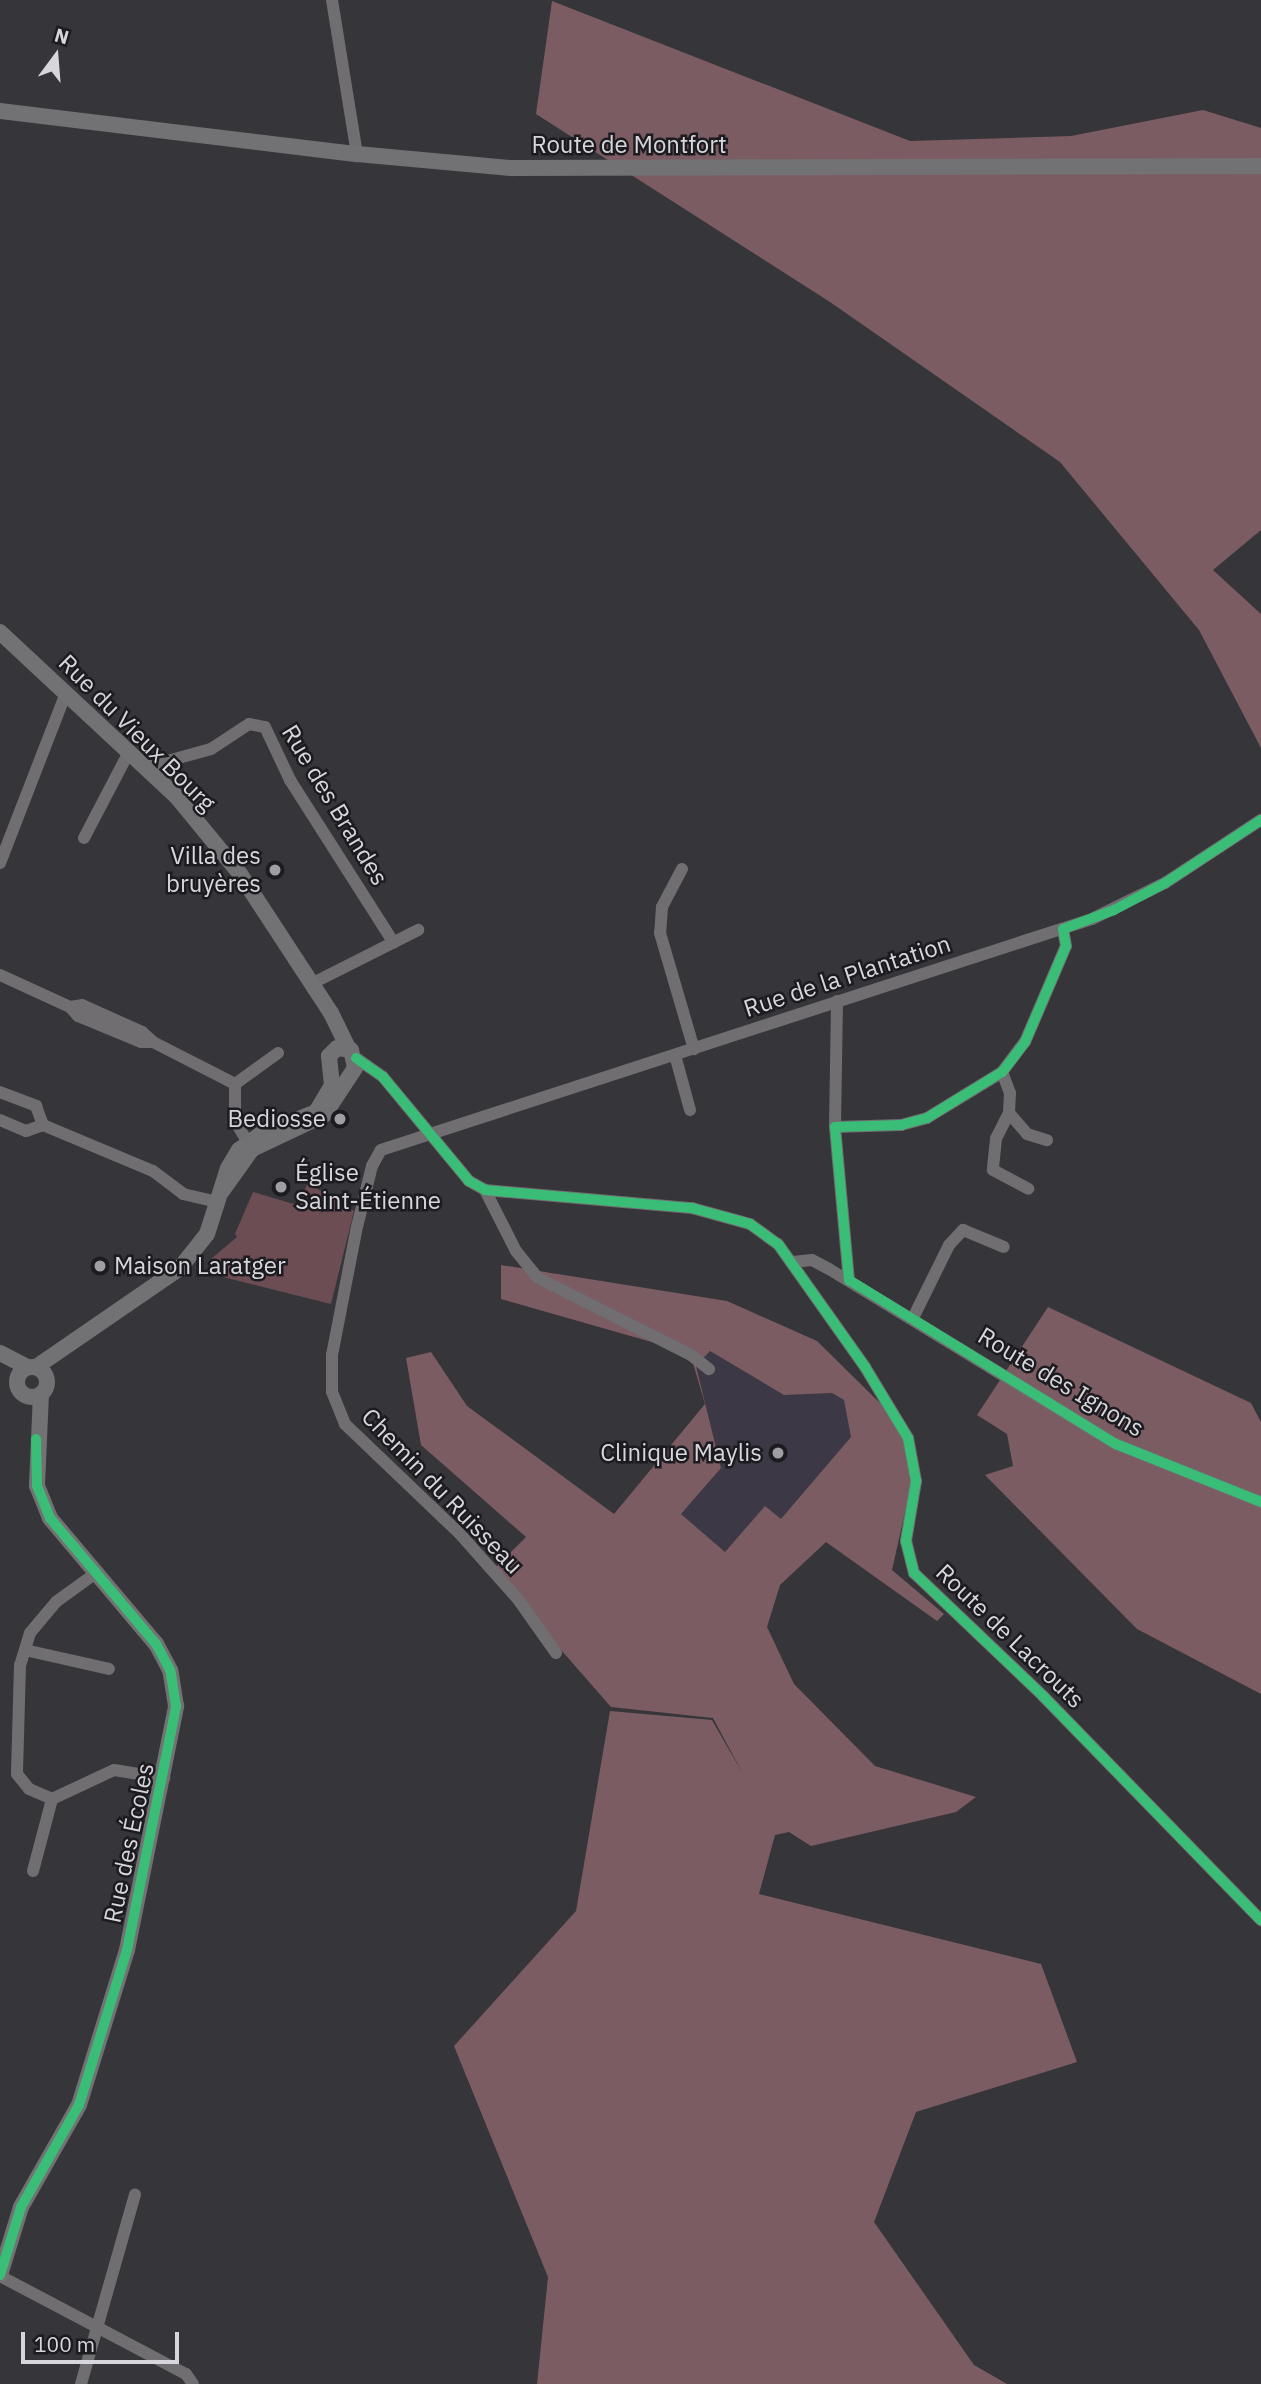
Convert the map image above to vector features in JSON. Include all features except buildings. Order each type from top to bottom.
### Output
[{"type":"street","points":[[332,0],[357,154]]},
{"type":"street","name":"Route de Montfort","points":[[0,111],[357,154],[512,168],[1261,166]]},
{"type":"street","name":"Rue du Vieux Bourg","points":[[0,632],[146,767],[240,874],[331,1013],[345,1062]]},
{"type":"street","points":[[0,863],[66,693]]},
{"type":"street","name":"Rue des Brandes","points":[[146,767],[211,748],[249,724],[265,727],[290,780],[394,943]]},
{"type":"street","points":[[84,838],[129,752]]},
{"type":"street","name":"Rue de la Plantation","points":[[429,1135],[1063,929],[1114,910],[1165,883],[1261,820]]},
{"type":"street","points":[[682,869],[662,907],[660,933],[694,1048]]},
{"type":"street","points":[[835,1127],[901,1125],[928,1118],[1002,1072],[1025,1042],[1066,946],[1063,929]]},
{"type":"street","points":[[313,984],[418,930]]},
{"type":"street","points":[[0,975],[70,1007],[82,1005],[142,1032],[153,1042],[235,1084]]},
{"type":"street","points":[[837,1001],[835,1127],[849,1280]]},
{"type":"street","points":[[235,1084],[278,1053]]},
{"type":"street","points":[[675,1055],[690,1111]]},
{"type":"street","points":[[86,1329],[38,1390],[19,1391],[27,1371],[86,1329],[135,1302],[180,1268],[207,1234],[220,1197],[250,1146],[319,1120],[345,1062],[373,1070],[468,1181],[485,1190],[640,1200],[726,1216],[765,1233],[793,1262]]},
{"type":"street","points":[[1002,1072],[1010,1093],[1009,1114],[993,1149],[993,1170],[1028,1189]]},
{"type":"street","points":[[235,1084],[235,1121],[250,1146]]},
{"type":"street","points":[[0,1092],[36,1106],[43,1125]]},
{"type":"street","points":[[1009,1114],[1027,1133],[1047,1140]]},
{"type":"street","points":[[0,1120],[26,1131],[43,1125],[153,1171],[183,1194],[220,1197]]},
{"type":"street","name":"Chemin du Ruisseau","points":[[429,1135],[381,1150],[372,1166],[332,1355],[332,1392],[345,1424],[459,1533],[517,1598],[556,1653]]},
{"type":"street","points":[[485,1190],[516,1251],[538,1278],[691,1355],[709,1369]]},
{"type":"street","points":[[913,1318],[949,1245],[963,1230],[1004,1247]]},
{"type":"street","name":"Route des Ignons","points":[[793,1262],[812,1260],[849,1280],[1116,1444],[1261,1502]]},
{"type":"street","name":"Route de Lacrouts","points":[[793,1262],[908,1438],[916,1481],[906,1541],[915,1573],[1053,1706],[1261,1920]]},
{"type":"street","points":[[0,1353],[27,1371],[38,1390]]},
{"type":"street","points":[[0,1360],[27,1371]]},
{"type":"street","name":"Rue des Écoles","points":[[0,2276],[21,2207],[79,2105],[127,1950],[164,1778],[176,1706],[170,1670],[156,1644],[50,1518],[37,1485],[38,1390]]},
{"type":"street","points":[[96,1573],[56,1602],[30,1633],[20,1665],[18,1774],[29,1789],[52,1799],[114,1770],[164,1778]]},
{"type":"street","points":[[25,1650],[108,1669]]},
{"type":"street","points":[[33,1871],[52,1799]]},
{"type":"street","points":[[81,2384],[135,2195]]},
{"type":"street","points":[[0,2276],[186,2374],[193,2384]]},
{"type":"shaded area","points":[[552,1],[910,141],[1071,136],[1203,110],[1261,128],[1261,530],[1213,570],[1261,614],[1261,748],[1199,630],[1060,462],[830,302],[536,114]]},
{"type":"shaded area","points":[[308,1183],[354,1211],[331,1304],[207,1273],[212,1258],[237,1237],[235,1234],[253,1192],[297,1205]]},
{"type":"shaded area","points":[[501,1265],[727,1301],[817,1341],[881,1404],[906,1439],[912,1481],[892,1570],[944,1614],[937,1621],[826,1542],[780,1585],[767,1627],[794,1684],[875,1766],[976,1797],[956,1812],[811,1846],[789,1832],[775,1835],[759,1894],[1041,1964],[1077,2062],[916,2112],[874,2222],[974,2365],[1007,2384],[537,2384],[548,2277],[454,2046],[576,1911],[610,1711],[712,1720],[743,1774],[713,1718],[611,1707],[492,1571],[526,1537],[421,1445],[406,1358],[431,1352],[467,1406],[614,1514],[705,1404],[690,1353],[501,1299]],"holes":[[[710,1351],[784,1395],[832,1393],[844,1400],[851,1437],[781,1519],[765,1506],[725,1552],[681,1514],[721,1468],[696,1366]]]},
{"type":"shaded area","points":[[1048,1307],[1251,1403],[1261,1422],[1261,1694],[1137,1629],[985,1475],[1013,1466],[1007,1434],[977,1415]]},
{"type":"shaded area","name":"Clinique Maylis","points":[[710,1351],[784,1395],[833,1393],[845,1400],[851,1437],[781,1520],[765,1507],[725,1552],[681,1514],[721,1468],[696,1365]]},
{"type":"cycle path","points":[[1261,820],[1165,883],[1114,910],[1063,929],[1066,946],[1025,1042],[1002,1072],[927,1118],[901,1125],[835,1127],[849,1280],[1116,1444],[1261,1502]]},
{"type":"cycle path","points":[[356,1058],[383,1077],[469,1181],[485,1190],[692,1208],[750,1224],[778,1244],[865,1367],[908,1438],[916,1481],[906,1541],[914,1573],[1043,1696],[1261,1920]]},
{"type":"cycle path","points":[[0,2275],[21,2207],[79,2105],[127,1950],[176,1706],[170,1670],[156,1644],[50,1518],[37,1485],[36,1439]]},
{"type":"place","name":"Villa des bruyères","points":[[275,870]]},
{"type":"place","name":"Bediosse","points":[[340,1119]]},
{"type":"place","name":"Église Saint-Étienne","points":[[281,1187]]},
{"type":"place","name":"Maison Laratger","points":[[100,1266]]},
{"type":"place","name":"Clinique Maylis","points":[[778,1453]]}]
